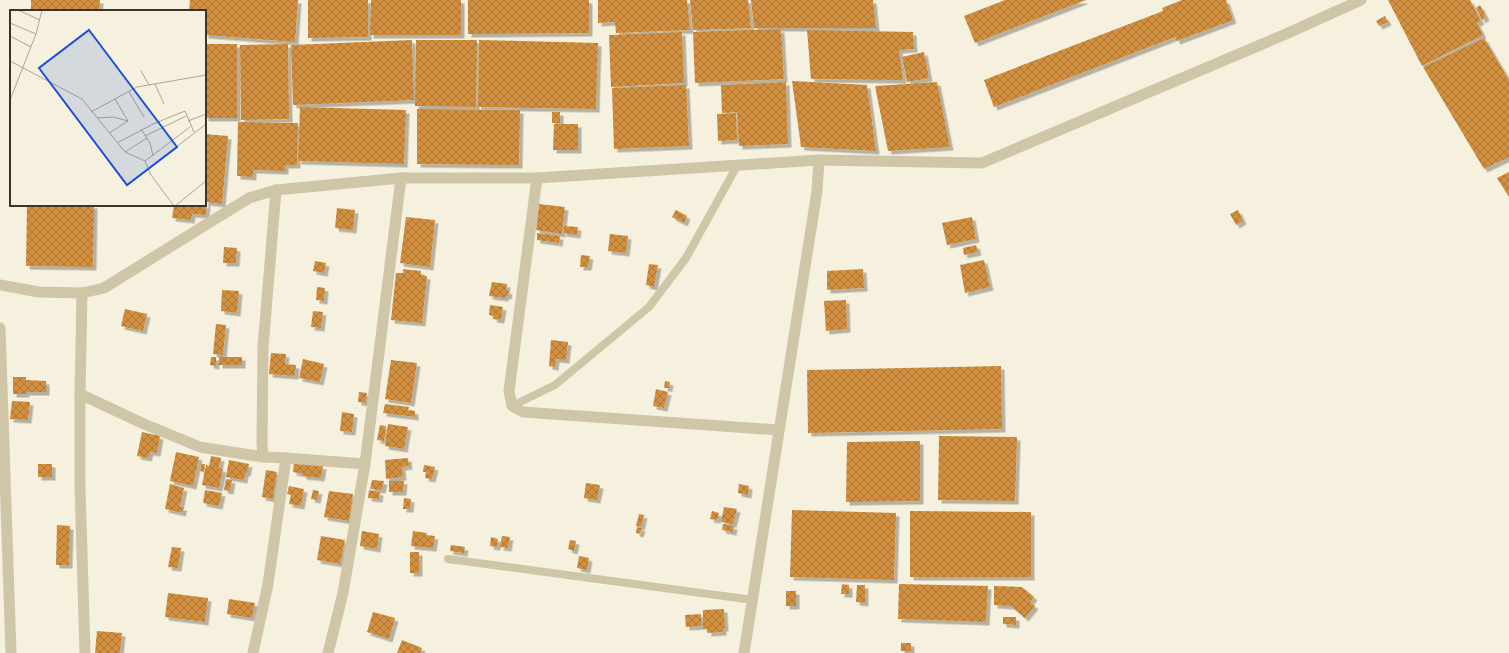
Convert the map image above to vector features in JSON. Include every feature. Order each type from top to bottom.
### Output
[{"type":"street","points":[[0,285],[39,292],[82,293],[104,288],[249,198],[276,190],[401,178],[537,178],[819,160],[982,163],[1286,34],[1361,0]]},
{"type":"street","points":[[744,653],[817,191],[819,160]]},
{"type":"street","points":[[328,653],[343,593],[364,464],[401,178]]},
{"type":"street","points":[[537,178],[509,392],[512,406],[523,412],[779,430]]},
{"type":"street","points":[[263,457],[263,348],[276,190]]},
{"type":"street","points":[[82,293],[80,487],[84,653]]},
{"type":"street","points":[[0,328],[11,653]]},
{"type":"street","points":[[80,394],[144,424],[200,447],[263,457],[364,464]]},
{"type":"street","points":[[253,653],[268,584],[286,458]]},
{"type":"lane","points":[[512,406],[555,385],[649,307],[686,258],[738,164]]},
{"type":"lane","points":[[448,559],[753,600]]},
{"type":"building","points":[[31,0],[100,0],[99,10],[31,10]]},
{"type":"building","points":[[190,0],[298,0],[295,42],[206,35],[206,10],[189,10]]},
{"type":"building","points":[[308,0],[368,0],[368,37],[308,38]]},
{"type":"building","points":[[371,0],[461,0],[461,35],[370,35]]},
{"type":"building","points":[[468,0],[589,0],[589,33],[468,34]]},
{"type":"building","points":[[598,0],[687,0],[690,30],[616,33],[615,22],[598,23]]},
{"type":"building","points":[[690,0],[748,0],[751,28],[693,30]]},
{"type":"building","points":[[751,0],[873,0],[876,28],[754,28]]},
{"type":"building","points":[[1005,0],[1086,0],[975,43],[964,16]]},
{"type":"building","points":[[1182,0],[1226,0],[1233,20],[1177,41],[1175,37],[994,107],[984,80],[1163,11],[1162,8]]},
{"type":"building","points":[[1388,0],[1470,0],[1481,21],[1477,23],[1483,35],[1422,66]]},
{"type":"building","points":[[1480,5],[1486,17],[1482,20],[1476,8]]},
{"type":"building","points":[[1385,16],[1388,22],[1379,26],[1376,21]]},
{"type":"building","points":[[781,29],[784,79],[695,83],[693,32]]},
{"type":"building","points":[[807,30],[913,32],[914,49],[899,50],[903,80],[811,79]]},
{"type":"building","points":[[682,32],[684,83],[611,87],[609,35]]},
{"type":"building","points":[[1484,38],[1509,80],[1509,157],[1484,169],[1423,67]]},
{"type":"building","points":[[412,40],[414,100],[293,105],[291,45]]},
{"type":"building","points":[[416,40],[477,40],[476,107],[415,106]]},
{"type":"building","points":[[479,40],[598,43],[596,109],[478,107]]},
{"type":"building","points":[[206,44],[237,44],[237,118],[206,118]]},
{"type":"building","points":[[288,44],[289,119],[241,120],[240,45]]},
{"type":"building","points":[[924,52],[929,78],[907,82],[902,57]]},
{"type":"building","points":[[792,81],[867,85],[876,151],[801,147]]},
{"type":"building","points":[[786,82],[788,144],[739,146],[737,112],[722,113],[721,85]]},
{"type":"building","points":[[937,82],[950,147],[888,151],[875,86]]},
{"type":"building","points":[[686,85],[689,146],[614,149],[612,88]]},
{"type":"building","points":[[300,107],[406,110],[404,164],[298,161]]},
{"type":"building","points":[[417,109],[520,110],[519,165],[417,164]]},
{"type":"building","points":[[552,112],[560,112],[560,123],[552,123]]},
{"type":"building","points":[[736,113],[737,140],[718,141],[717,114]]},
{"type":"building","points":[[238,122],[298,123],[297,165],[285,165],[285,171],[253,170],[253,177],[237,176]]},
{"type":"building","points":[[554,124],[578,124],[578,150],[553,150]]},
{"type":"building","points":[[206,134],[228,136],[222,204],[207,202],[206,215],[192,214],[191,220],[172,218],[174,206],[206,206]]},
{"type":"building","points":[[1509,172],[1509,197],[1497,178]]},
{"type":"building","points":[[539,204],[565,207],[562,234],[536,230]]},
{"type":"building","points":[[27,206],[94,206],[93,267],[26,266]]},
{"type":"building","points":[[337,208],[355,210],[353,230],[335,228]]},
{"type":"building","points":[[676,210],[687,216],[684,223],[672,217]]},
{"type":"building","points":[[1238,210],[1243,221],[1236,225],[1230,214]]},
{"type":"building","points":[[406,217],[435,220],[430,267],[400,263]]},
{"type":"building","points":[[972,217],[976,239],[947,245],[942,223]]},
{"type":"building","points":[[564,226],[578,227],[577,235],[563,233]]},
{"type":"building","points":[[537,233],[560,236],[559,243],[537,240]]},
{"type":"building","points":[[610,234],[628,236],[626,253],[608,251]]},
{"type":"building","points":[[976,245],[978,252],[964,255],[963,248]]},
{"type":"building","points":[[224,247],[237,248],[236,263],[223,263]]},
{"type":"building","points":[[581,255],[590,256],[588,267],[580,267]]},
{"type":"building","points":[[984,260],[990,287],[965,293],[960,265]]},
{"type":"building","points":[[315,261],[326,263],[324,273],[313,271]]},
{"type":"building","points":[[649,264],[658,265],[654,287],[646,285]]},
{"type":"building","points":[[403,269],[421,271],[421,275],[427,276],[422,323],[391,320],[396,273],[403,273]]},
{"type":"building","points":[[863,269],[864,288],[827,290],[827,271]]},
{"type":"building","points":[[492,282],[507,284],[506,290],[509,291],[508,296],[505,296],[505,298],[489,296]]},
{"type":"building","points":[[317,287],[325,288],[324,301],[316,300]]},
{"type":"building","points":[[222,290],[239,291],[237,313],[221,311]]},
{"type":"building","points":[[846,300],[847,329],[826,331],[824,301]]},
{"type":"building","points":[[490,305],[503,307],[501,320],[493,319],[494,316],[489,315]]},
{"type":"building","points":[[125,309],[147,314],[143,331],[121,326]]},
{"type":"building","points":[[313,311],[323,312],[321,328],[311,327]]},
{"type":"building","points":[[216,324],[226,325],[223,355],[213,354]]},
{"type":"building","points":[[551,340],[568,342],[566,360],[556,359],[555,367],[549,366]]},
{"type":"building","points":[[271,353],[286,354],[285,364],[296,365],[295,376],[269,374]]},
{"type":"building","points":[[211,357],[216,357],[216,366],[210,365]]},
{"type":"building","points":[[219,357],[242,357],[242,365],[219,365]]},
{"type":"building","points":[[303,359],[324,364],[320,382],[299,378]]},
{"type":"building","points":[[391,360],[417,363],[411,403],[385,399]]},
{"type":"building","points":[[1001,366],[1002,429],[808,433],[807,370]]},
{"type":"building","points":[[13,377],[26,377],[26,380],[46,381],[46,392],[26,392],[26,394],[13,394]]},
{"type":"building","points":[[665,381],[670,382],[669,388],[664,388]]},
{"type":"building","points":[[656,389],[668,392],[664,408],[653,406]]},
{"type":"building","points":[[359,392],[367,393],[366,403],[358,402]]},
{"type":"building","points":[[12,401],[30,402],[28,420],[10,419]]},
{"type":"building","points":[[385,404],[409,407],[408,410],[415,411],[415,417],[383,413]]},
{"type":"building","points":[[342,412],[354,414],[352,432],[340,431]]},
{"type":"building","points":[[388,424],[408,427],[404,449],[385,446]]},
{"type":"building","points":[[380,425],[386,426],[384,441],[377,440]]},
{"type":"building","points":[[142,432],[160,436],[157,453],[150,452],[148,458],[137,456]]},
{"type":"building","points":[[939,436],[1017,437],[1015,501],[938,500]]},
{"type":"building","points":[[920,441],[920,501],[846,502],[847,442]]},
{"type":"building","points":[[176,452],[199,457],[193,486],[170,481]]},
{"type":"building","points":[[211,456],[221,458],[219,468],[223,469],[219,488],[202,485],[206,465],[209,466]]},
{"type":"building","points":[[408,458],[409,466],[402,467],[403,477],[386,479],[385,460]]},
{"type":"building","points":[[229,460],[249,464],[244,480],[226,477]]},
{"type":"building","points":[[294,462],[323,466],[321,478],[303,476],[303,474],[293,472]]},
{"type":"building","points":[[38,464],[52,464],[52,477],[38,477]]},
{"type":"building","points":[[201,464],[205,464],[204,472],[200,471]]},
{"type":"building","points":[[424,465],[435,467],[432,479],[425,478],[426,472],[423,472]]},
{"type":"building","points":[[266,470],[277,472],[273,499],[262,497]]},
{"type":"building","points":[[226,479],[232,480],[230,491],[224,490]]},
{"type":"building","points":[[372,480],[384,481],[382,490],[370,489]]},
{"type":"building","points":[[389,481],[404,481],[403,492],[389,492]]},
{"type":"building","points":[[586,483],[600,485],[597,500],[584,498]]},
{"type":"building","points":[[170,484],[184,488],[180,507],[184,507],[182,513],[165,509]]},
{"type":"building","points":[[739,484],[749,486],[748,495],[738,493]]},
{"type":"building","points":[[289,486],[304,489],[301,506],[289,504],[291,495],[287,494]]},
{"type":"building","points":[[205,490],[222,493],[219,506],[203,503]]},
{"type":"building","points":[[313,490],[319,491],[317,500],[311,499]]},
{"type":"building","points":[[369,490],[380,492],[379,499],[368,498]]},
{"type":"building","points":[[329,491],[353,494],[349,521],[324,517]]},
{"type":"building","points":[[404,498],[411,499],[410,509],[403,509]]},
{"type":"building","points":[[724,507],[737,509],[733,524],[721,522]]},
{"type":"building","points":[[792,510],[896,513],[894,580],[790,577]]},
{"type":"building","points":[[712,511],[719,513],[717,520],[710,519]]},
{"type":"building","points":[[910,511],[1031,512],[1031,577],[910,577]]},
{"type":"building","points":[[639,514],[644,515],[641,527],[636,526]]},
{"type":"building","points":[[723,524],[734,526],[733,532],[722,530]]},
{"type":"building","points":[[57,525],[70,526],[69,565],[56,565]]},
{"type":"building","points":[[637,527],[642,528],[640,534],[636,533]]},
{"type":"building","points":[[362,531],[379,534],[377,549],[360,546]]},
{"type":"building","points":[[413,531],[435,536],[433,548],[411,546]]},
{"type":"building","points":[[321,536],[345,540],[340,564],[317,560]]},
{"type":"building","points":[[502,536],[510,537],[508,548],[500,547]]},
{"type":"building","points":[[491,537],[498,539],[497,547],[490,546]]},
{"type":"building","points":[[570,540],[576,541],[574,551],[568,549]]},
{"type":"building","points":[[451,545],[465,547],[464,553],[450,551]]},
{"type":"building","points":[[172,547],[181,548],[178,568],[168,567]]},
{"type":"building","points":[[410,552],[419,552],[419,573],[410,573]]},
{"type":"building","points":[[579,556],[589,558],[587,570],[577,568]]},
{"type":"building","points":[[842,584],[849,585],[849,594],[841,594]]},
{"type":"building","points":[[899,584],[988,586],[986,622],[898,619]]},
{"type":"building","points":[[857,585],[865,585],[865,603],[856,602]]},
{"type":"building","points":[[994,586],[1022,587],[1034,597],[1030,602],[1035,606],[1025,618],[1011,606],[994,605]]},
{"type":"building","points":[[786,591],[796,591],[796,606],[786,606]]},
{"type":"building","points":[[168,593],[208,598],[205,622],[165,617]]},
{"type":"building","points":[[229,599],[255,603],[252,618],[227,614]]},
{"type":"building","points":[[724,609],[725,628],[723,628],[723,632],[708,633],[708,629],[703,629],[703,610]]},
{"type":"building","points":[[373,612],[395,618],[389,639],[367,632]]},
{"type":"building","points":[[701,614],[702,626],[686,627],[685,615]]},
{"type":"building","points":[[1003,617],[1016,617],[1016,625],[1003,624]]},
{"type":"building","points":[[97,631],[122,633],[120,653],[95,653]]},
{"type":"building","points":[[402,640],[422,648],[420,653],[397,653]]},
{"type":"building","points":[[901,643],[911,643],[911,651],[901,651]]}]
